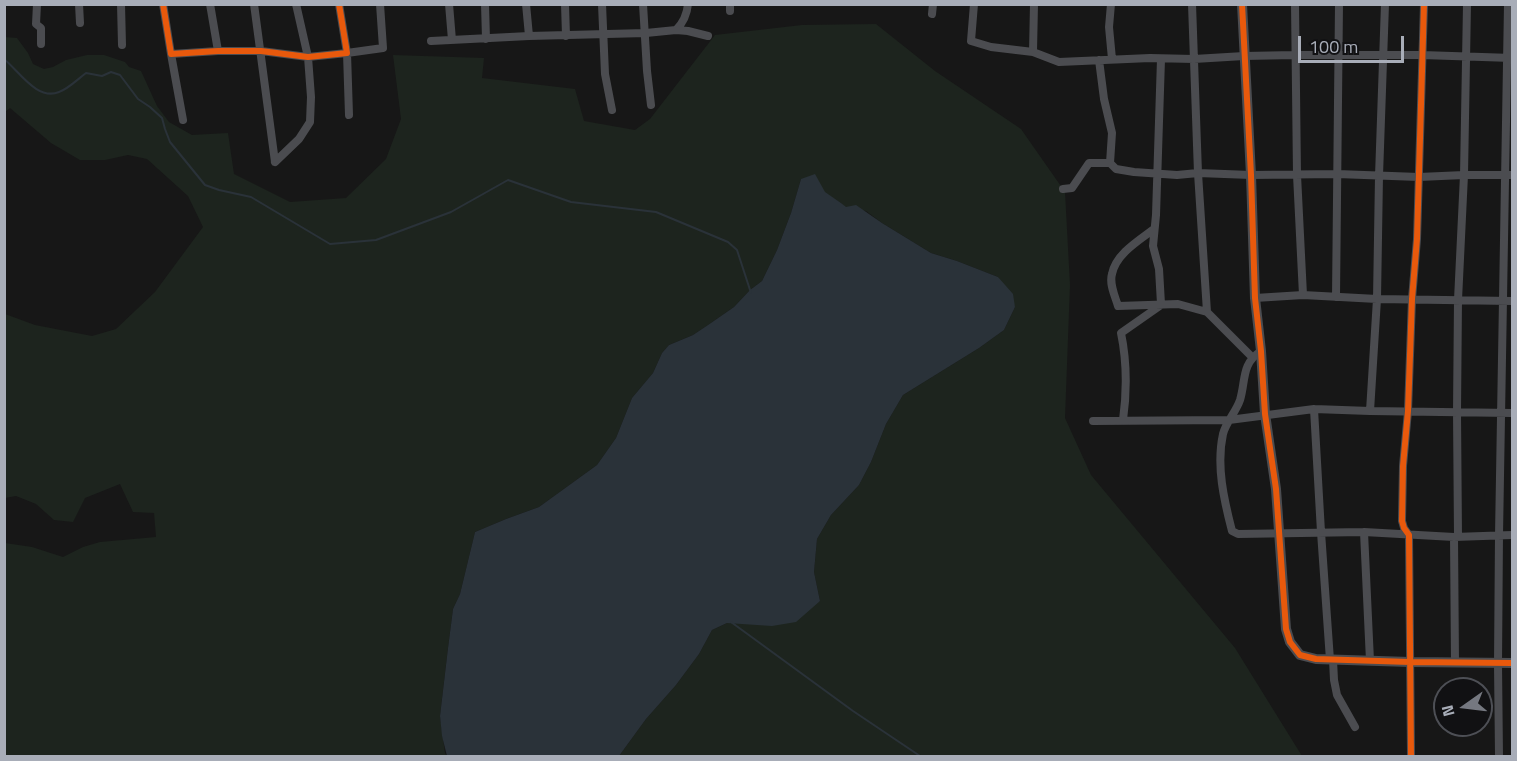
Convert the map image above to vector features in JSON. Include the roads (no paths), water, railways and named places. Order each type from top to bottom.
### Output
[{"type":"street","points":[[37,4],[36,24],[41,28],[41,44]]},
{"type":"street","points":[[79,4],[80,23]]},
{"type":"street","points":[[121,4],[122,45]]},
{"type":"street","points":[[163,4],[183,120]]},
{"type":"street","points":[[210,4],[218,51]]},
{"type":"street","points":[[254,4],[275,162],[299,139],[310,122],[308,57],[296,4]]},
{"type":"street","points":[[339,4],[347,53],[349,115]]},
{"type":"street","points":[[171,54],[261,51],[308,57],[383,48],[380,4]]},
{"type":"street","points":[[449,4],[452,40]]},
{"type":"street","points":[[485,4],[486,39]]},
{"type":"street","points":[[526,4],[529,36]]},
{"type":"street","points":[[565,4],[566,36]]},
{"type":"street","points":[[602,4],[605,74],[612,110]]},
{"type":"street","points":[[643,4],[651,105]]},
{"type":"street","points":[[676,30],[683,23],[688,4]]},
{"type":"street","points":[[932,14],[933,4]]},
{"type":"street","points":[[974,4],[970,41],[991,47],[1033,52],[1059,62],[1339,55],[1510,58]]},
{"type":"street","points":[[1033,52],[1034,4]]},
{"type":"street","points":[[1111,4],[1109,27],[1112,59]]},
{"type":"street","points":[[1192,4],[1198,173],[1207,312]]},
{"type":"street","points":[[1242,4],[1257,354],[1276,489],[1286,629],[1290,642],[1300,655],[1316,659],[1512,663]]},
{"type":"street","points":[[1295,4],[1297,175],[1303,295]]},
{"type":"street","points":[[1336,297],[1339,4]]},
{"type":"street","points":[[1370,411],[1377,299],[1385,4]]},
{"type":"street","points":[[1411,756],[1409,535],[1402,520],[1403,466],[1417,239],[1424,4]]},
{"type":"street","points":[[1455,663],[1458,300],[1464,175],[1467,4]]},
{"type":"street","points":[[1499,756],[1501,412],[1508,301],[1509,4]]},
{"type":"street","points":[[430,41],[676,30],[708,36]]},
{"type":"street","points":[[1161,59],[1153,246],[1159,269],[1161,304]]},
{"type":"street","points":[[1099,60],[1104,99],[1112,134],[1110,163]]},
{"type":"street","points":[[1063,189],[1072,188],[1089,164],[1110,163],[1116,169],[1177,175],[1198,173],[1337,174],[1419,177],[1509,175]]},
{"type":"street","points":[[1154,229],[1121,256],[1111,275],[1118,306],[1178,304],[1207,312],[1232,338],[1257,354]]},
{"type":"street","points":[[1255,298],[1303,295],[1377,299],[1508,301]]},
{"type":"street","points":[[1123,420],[1126,366],[1121,333],[1161,304]]},
{"type":"street","points":[[1257,354],[1245,372],[1240,401],[1224,432],[1220,464],[1232,531],[1238,534],[1364,532],[1456,537],[1512,535]]},
{"type":"street","points":[[1314,409],[1321,532],[1334,680],[1337,695],[1355,727]]},
{"type":"street","points":[[1093,421],[1230,420],[1314,409],[1512,413]]},
{"type":"street","points":[[1364,532],[1370,661]]},
{"type":"waterway","points":[[4,59],[36,89],[51,94],[66,89],[86,73],[102,76],[111,72],[120,75],[138,99],[162,118],[170,142],[205,185],[251,197],[330,244],[376,240],[451,212],[508,180],[571,202],[656,212],[728,242],[737,250],[751,293]]},
{"type":"waterway","points":[[731,622],[853,711],[920,756]]}]
